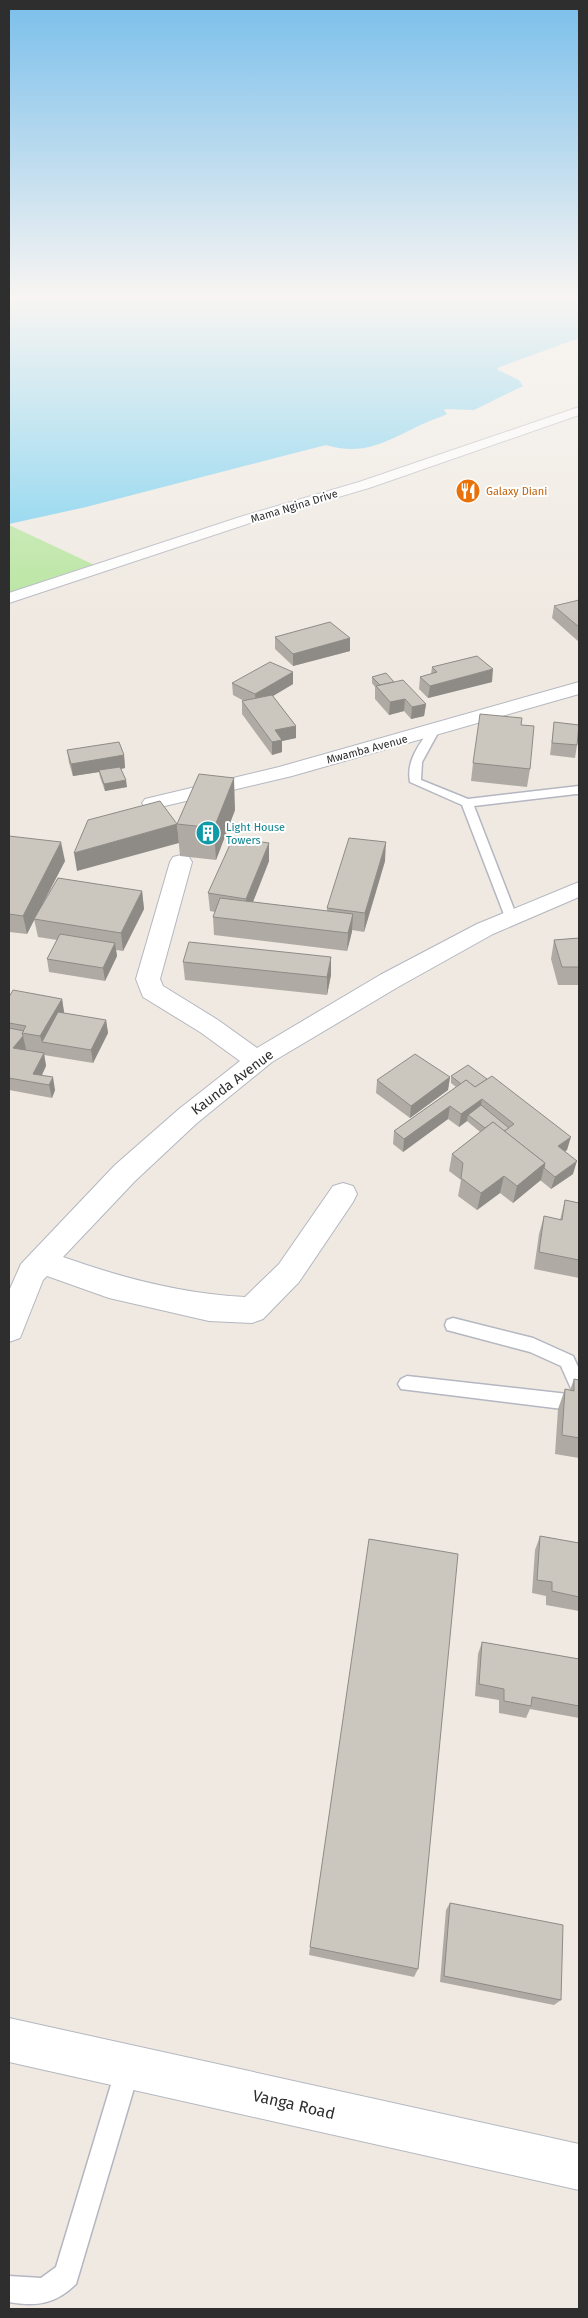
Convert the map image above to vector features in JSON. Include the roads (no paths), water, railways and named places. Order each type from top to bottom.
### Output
[{"type":"street","name":"Mama Ngina Drive","points":[[9,598],[248,519],[364,485],[579,411]]},
{"type":"street","name":"Mwamba Avenue","points":[[152,803],[247,782],[353,751],[434,731],[579,688]]},
{"type":"street","points":[[181,862],[148,979],[152,991],[209,1026],[257,1060]]},
{"type":"street","name":"Kaunda Avenue","points":[[9,1329],[27,1268],[125,1172],[188,1116],[257,1060],[388,982],[485,929],[579,889]]},
{"type":"street","points":[[27,1268],[208,1308],[252,1310],[289,1272],[343,1194]]},
{"type":"street","name":"Vanga Road","points":[[9,2040],[579,2167]]},
{"type":"lane","points":[[434,731],[423,746],[413,772],[416,782],[467,803],[576,791],[579,789]]},
{"type":"lane","points":[[467,803],[511,917]]},
{"type":"lane","points":[[453,1325],[534,1345],[567,1361],[579,1388]]},
{"type":"lane","points":[[407,1384],[579,1403]]},
{"type":"lane","points":[[9,2289],[31,2293],[55,2288],[67,2275],[128,2067]]},
{"type":"water","points":[[9,405],[484,405],[474,410],[446,409],[444,410],[447,414],[372,446],[358,449],[343,449],[326,445],[86,507],[9,524]]},
{"type":"place","name":"Galaxy Diani","points":[[468,491]]},
{"type":"place","name":"Light House Towers","points":[[208,833]]}]
